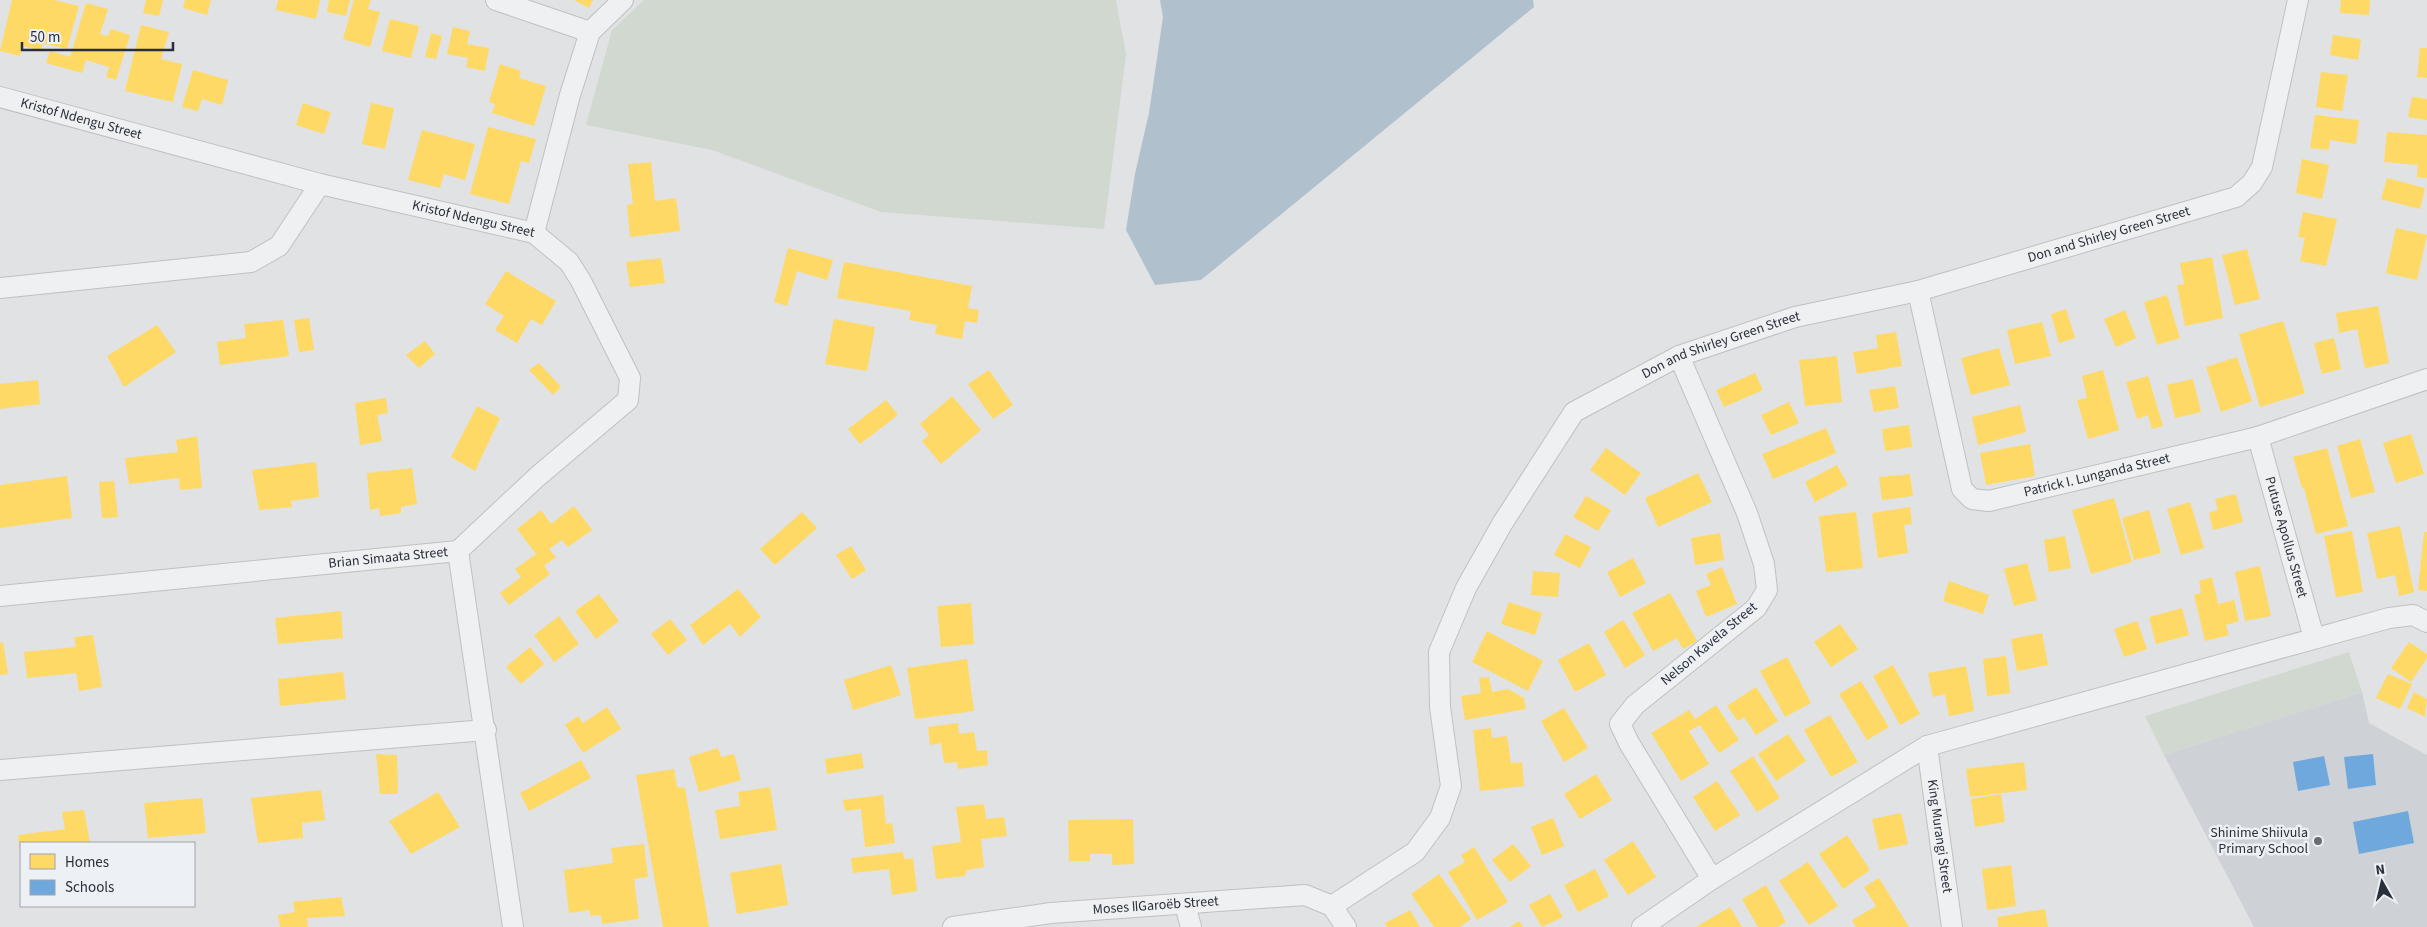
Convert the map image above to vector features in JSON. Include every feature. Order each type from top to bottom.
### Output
[{"type":"street","points":[[496,0],[590,32]]},
{"type":"street","points":[[534,234],[570,95],[590,32],[623,0]]},
{"type":"street","name":"Don and Shirley Green Street","points":[[1332,906],[1416,852],[1440,818],[1451,786],[1440,707],[1439,652],[1466,588],[1538,466],[1574,412],[1679,356],[1795,317],[1918,291],[2236,197],[2252,183],[2262,167],[2298,0]]},
{"type":"street","name":"Kristof Ndengu Street","points":[[0,97],[320,184],[534,234],[569,262],[630,378],[628,400],[536,477],[458,551]]},
{"type":"street","points":[[0,288],[251,262],[279,246],[320,184]]},
{"type":"street","name":"Patrick I. Lunganda Street","points":[[1918,291],[1962,489],[1972,499],[1989,501],[2258,437],[2427,379]]},
{"type":"street","name":"Nelson Kavela Street","points":[[1679,356],[1747,513],[1764,564],[1767,590],[1756,608],[1635,705],[1620,724],[1629,743],[1712,880]]},
{"type":"street","name":"Putuse Apollus Street","points":[[2258,437],[2314,638]]},
{"type":"street","name":"Brian Simaata Street","points":[[0,596],[458,551],[514,927]]},
{"type":"street","points":[[1642,927],[1712,880],[1926,746],[2389,618],[2413,614],[2427,622]]},
{"type":"street","points":[[0,770],[486,730]]},
{"type":"street","name":"King Murangi Street","points":[[1926,746],[1952,927]]},
{"type":"street","name":"Moses ǁGaroëb Street","points":[[953,927],[1051,913],[1305,895],[1332,906]]},
{"type":"street","points":[[1185,905],[1191,927]]},
{"type":"street","points":[[1332,906],[1346,927]]},
{"type":"shaded area","points":[[644,0],[1116,0],[1126,54],[1104,229],[881,212],[712,150],[586,125],[612,30]]},
{"type":"shaded area","points":[[2349,652],[2362,692],[2164,755],[2145,716]]},
{"type":"shaded area","name":"Shinime Shiivula Primary School","points":[[2362,692],[2369,723],[2427,755],[2427,927],[2254,927],[2164,755]]},
{"type":"water","points":[[1160,0],[1533,0],[1534,7],[1201,280],[1155,285],[1126,230],[1135,174],[1149,113],[1163,17]]},
{"type":"building: Homes","points":[[12,0],[54,0],[79,6],[67,49],[43,43],[41,51],[23,46],[20,56],[0,51]]},
{"type":"building: Homes","points":[[146,0],[163,0],[159,16],[143,13]]},
{"type":"building: Homes","points":[[185,0],[211,0],[207,15],[183,8]]},
{"type":"building: Homes","points":[[278,0],[320,0],[316,19],[276,10]]},
{"type":"building: Homes","points":[[329,0],[350,0],[346,16],[327,12]]},
{"type":"building: Homes","points":[[354,0],[371,0],[368,9],[380,12],[370,47],[343,39]]},
{"type":"building: Homes","points":[[574,0],[593,0],[589,8]]},
{"type":"building: Homes","points":[[2341,0],[2370,0],[2369,15],[2340,13]]},
{"type":"building: Homes","points":[[86,3],[108,9],[100,34],[108,36],[111,29],[130,35],[116,80],[106,77],[109,67],[86,60],[82,73],[46,63],[50,51],[70,57]]},
{"type":"building: Homes","points":[[390,19],[419,26],[411,58],[382,51]]},
{"type":"building: Homes","points":[[141,25],[169,32],[161,59],[182,64],[173,102],[125,91]]},
{"type":"building: Homes","points":[[453,27],[470,31],[467,44],[489,48],[485,71],[466,67],[468,58],[447,54]]},
{"type":"building: Homes","points":[[431,33],[442,36],[436,59],[425,57]]},
{"type":"building: Homes","points":[[2333,35],[2361,39],[2358,60],[2330,55]]},
{"type":"building: Homes","points":[[2420,48],[2427,48],[2427,78],[2417,77]]},
{"type":"building: Homes","points":[[500,64],[521,71],[519,78],[546,86],[534,126],[492,113],[495,104],[489,102]]},
{"type":"building: Homes","points":[[193,70],[228,80],[222,105],[202,99],[198,111],[182,107]]},
{"type":"building: Homes","points":[[2321,72],[2348,75],[2342,111],[2316,107]]},
{"type":"building: Homes","points":[[2412,97],[2427,99],[2427,120],[2408,117]]},
{"type":"building: Homes","points":[[303,103],[331,112],[324,134],[296,125]]},
{"type":"building: Homes","points":[[371,103],[394,108],[385,149],[362,144]]},
{"type":"building: Homes","points":[[2315,115],[2359,120],[2356,144],[2330,140],[2329,150],[2310,148]]},
{"type":"building: Homes","points":[[488,127],[536,139],[529,163],[521,161],[509,204],[470,194]]},
{"type":"building: Homes","points":[[422,130],[475,144],[465,180],[444,174],[440,188],[408,180]]},
{"type":"building: Homes","points":[[2387,132],[2427,135],[2427,178],[2417,177],[2418,165],[2384,162]]},
{"type":"building: Homes","points":[[2302,159],[2329,165],[2322,199],[2296,193]]},
{"type":"building: Homes","points":[[651,162],[655,201],[676,198],[680,231],[630,237],[627,205],[633,204],[628,164]]},
{"type":"building: Homes","points":[[2387,178],[2425,188],[2420,209],[2381,199]]},
{"type":"building: Homes","points":[[2303,212],[2337,219],[2326,266],[2300,261],[2305,238],[2298,237]]},
{"type":"building: Homes","points":[[2396,228],[2427,235],[2417,280],[2386,273]]},
{"type":"building: Homes","points":[[788,248],[833,260],[827,280],[797,271],[787,306],[774,302]]},
{"type":"building: Homes","points":[[2247,249],[2260,299],[2235,305],[2222,255]]},
{"type":"building: Homes","points":[[2212,257],[2223,318],[2185,326],[2177,285],[2184,284],[2180,263]]},
{"type":"building: Homes","points":[[661,258],[665,283],[630,287],[626,262]]},
{"type":"building: Homes","points":[[844,262],[972,286],[968,308],[979,310],[977,323],[965,321],[962,339],[935,334],[937,325],[909,320],[911,311],[837,298]]},
{"type":"building: Homes","points":[[506,271],[556,301],[542,325],[531,319],[517,343],[495,330],[504,316],[485,304]]},
{"type":"building: Homes","points":[[2167,295],[2180,338],[2157,345],[2144,302]]},
{"type":"building: Homes","points":[[2378,306],[2389,363],[2365,368],[2357,329],[2339,333],[2336,313]]},
{"type":"building: Homes","points":[[2066,309],[2075,338],[2059,343],[2051,314]]},
{"type":"building: Homes","points":[[2125,310],[2136,338],[2116,347],[2104,319]]},
{"type":"building: Homes","points":[[309,318],[314,350],[299,352],[294,320]]},
{"type":"building: Homes","points":[[834,319],[875,327],[867,371],[825,364]]},
{"type":"building: Homes","points":[[283,320],[289,356],[220,365],[217,342],[246,338],[244,324]]},
{"type":"building: Homes","points":[[2283,321],[2305,393],[2260,407],[2239,334]]},
{"type":"building: Homes","points":[[2042,322],[2051,356],[2015,364],[2007,330]]},
{"type":"building: Homes","points":[[157,325],[176,352],[124,387],[107,356]]},
{"type":"building: Homes","points":[[1896,332],[1902,366],[1857,374],[1853,352],[1878,348],[1876,335]]},
{"type":"building: Homes","points":[[2334,338],[2341,369],[2322,374],[2314,343]]},
{"type":"building: Homes","points":[[425,341],[435,354],[419,368],[406,355]]},
{"type":"building: Homes","points":[[1999,348],[2010,385],[1971,395],[1961,358]]},
{"type":"building: Homes","points":[[1837,356],[1842,402],[1805,406],[1799,360]]},
{"type":"building: Homes","points":[[2237,357],[2252,401],[2221,412],[2206,367]]},
{"type":"building: Homes","points":[[539,363],[561,387],[553,395],[529,370]]},
{"type":"building: Homes","points":[[989,370],[1013,405],[993,419],[968,384]]},
{"type":"building: Homes","points":[[2103,370],[2119,430],[2088,439],[2077,400],[2087,398],[2082,376]]},
{"type":"building: Homes","points":[[1755,373],[1763,390],[1724,407],[1716,390]]},
{"type":"building: Homes","points":[[2148,376],[2163,426],[2152,429],[2148,415],[2137,419],[2126,382]]},
{"type":"building: Homes","points":[[2193,379],[2201,412],[2175,418],[2167,385]]},
{"type":"building: Homes","points":[[38,380],[40,404],[0,409],[0,384]]},
{"type":"building: Homes","points":[[1895,386],[1899,408],[1874,412],[1869,390]]},
{"type":"building: Homes","points":[[952,396],[981,430],[941,464],[922,441],[929,435],[920,424]]},
{"type":"building: Homes","points":[[386,398],[388,413],[377,415],[382,441],[360,445],[355,403]]},
{"type":"building: Homes","points":[[886,400],[898,415],[860,444],[848,429]]},
{"type":"building: Homes","points":[[1789,402],[1799,423],[1771,435],[1761,415]]},
{"type":"building: Homes","points":[[2020,405],[2026,432],[1978,445],[1972,417]]},
{"type":"building: Homes","points":[[477,406],[500,418],[475,471],[451,457]]},
{"type":"building: Homes","points":[[1909,425],[1912,447],[1885,451],[1882,429]]},
{"type":"building: Homes","points":[[1826,428],[1836,453],[1773,479],[1762,454]]},
{"type":"building: Homes","points":[[2411,434],[2424,474],[2396,483],[2383,443]]},
{"type":"building: Homes","points":[[197,436],[202,488],[180,490],[179,478],[129,484],[125,458],[178,452],[176,440]]},
{"type":"building: Homes","points":[[2360,439],[2375,492],[2351,498],[2337,446]]},
{"type":"building: Homes","points":[[2030,444],[2035,476],[1986,485],[1980,453]]},
{"type":"building: Homes","points":[[1606,448],[1641,473],[1625,495],[1590,470]]},
{"type":"building: Homes","points":[[2327,448],[2348,526],[2316,534],[2304,488],[2302,488],[2293,457]]},
{"type":"building: Homes","points":[[316,462],[319,497],[291,501],[292,507],[259,510],[252,470]]},
{"type":"building: Homes","points":[[1837,465],[1848,485],[1815,502],[1805,482]]},
{"type":"building: Homes","points":[[412,468],[417,504],[401,507],[401,513],[380,516],[379,508],[370,510],[367,473]]},
{"type":"building: Homes","points":[[1698,473],[1712,502],[1658,527],[1645,498]]},
{"type":"building: Homes","points":[[1910,474],[1913,496],[1882,500],[1879,477]]},
{"type":"building: Homes","points":[[67,476],[72,518],[0,528],[0,485]]},
{"type":"building: Homes","points":[[114,481],[118,517],[102,518],[99,482]]},
{"type":"building: Homes","points":[[2236,494],[2243,522],[2213,530],[2209,513],[2218,510],[2215,499]]},
{"type":"building: Homes","points":[[1586,496],[1611,510],[1598,531],[1573,517]]},
{"type":"building: Homes","points":[[2114,498],[2132,562],[2091,574],[2072,510]]},
{"type":"building: Homes","points":[[2190,502],[2204,548],[2181,555],[2167,509]]},
{"type":"building: Homes","points":[[574,506],[592,530],[568,547],[562,540],[549,549],[556,557],[544,566],[550,574],[509,605],[500,593],[521,577],[515,569],[536,554],[517,529],[541,510],[551,524]]},
{"type":"building: Homes","points":[[1910,507],[1912,524],[1904,525],[1908,553],[1878,558],[1872,513]]},
{"type":"building: Homes","points":[[2149,510],[2161,553],[2134,560],[2122,518]]},
{"type":"building: Homes","points":[[802,512],[817,528],[775,565],[760,549]]},
{"type":"building: Homes","points":[[1856,512],[1863,568],[1826,572],[1819,516]]},
{"type":"building: Homes","points":[[2400,526],[2414,592],[2399,596],[2395,575],[2377,579],[2367,533]]},
{"type":"building: Homes","points":[[2352,531],[2363,592],[2336,597],[2324,536]]},
{"type":"building: Homes","points":[[2424,532],[2427,532],[2427,591],[2418,590]]},
{"type":"building: Homes","points":[[1720,533],[1724,560],[1695,565],[1691,538]]},
{"type":"building: Homes","points":[[1565,534],[1591,547],[1580,568],[1554,555]]},
{"type":"building: Homes","points":[[2065,536],[2071,568],[2049,572],[2044,540]]},
{"type":"building: Homes","points":[[851,546],[866,570],[852,579],[836,555]]},
{"type":"building: Homes","points":[[1633,558],[1646,583],[1620,597],[1607,572]]},
{"type":"building: Homes","points":[[2027,563],[2037,600],[2014,606],[2004,569]]},
{"type":"building: Homes","points":[[2260,566],[2271,616],[2245,621],[2235,572]]},
{"type":"building: Homes","points":[[1722,567],[1737,604],[1706,617],[1696,591],[1711,585],[1706,574]]},
{"type":"building: Homes","points":[[1533,571],[1560,573],[1558,597],[1531,595]]},
{"type":"building: Homes","points":[[2212,577],[2218,604],[2234,600],[2239,621],[2226,625],[2229,635],[2205,641],[2194,595],[2201,593],[2199,581]]},
{"type":"building: Homes","points":[[1949,581],[1989,595],[1983,614],[1943,601]]},
{"type":"building: Homes","points":[[738,589],[761,617],[740,637],[730,624],[703,645],[690,625]]},
{"type":"building: Homes","points":[[1670,593],[1697,641],[1683,649],[1677,638],[1653,651],[1632,613]]},
{"type":"building: Homes","points":[[599,594],[619,621],[596,639],[575,611]]},
{"type":"building: Homes","points":[[1509,602],[1542,613],[1535,635],[1501,624]]},
{"type":"building: Homes","points":[[971,603],[974,644],[941,647],[937,606]]},
{"type":"building: Homes","points":[[2182,608],[2189,635],[2156,644],[2149,617]]},
{"type":"building: Homes","points":[[341,611],[343,638],[278,644],[275,618]]},
{"type":"building: Homes","points":[[559,616],[579,644],[554,662],[534,635]]},
{"type":"building: Homes","points":[[670,619],[687,640],[668,655],[651,634]]},
{"type":"building: Homes","points":[[1623,620],[1645,655],[1625,668],[1604,632]]},
{"type":"building: Homes","points":[[2137,621],[2147,649],[2124,657],[2114,629]]},
{"type":"building: Homes","points":[[1840,624],[1858,649],[1831,667],[1814,642]]},
{"type":"building: Homes","points":[[1487,631],[1543,661],[1528,691],[1472,662]]},
{"type":"building: Homes","points":[[2042,633],[2048,665],[2017,671],[2011,639]]},
{"type":"building: Homes","points":[[93,635],[102,687],[79,691],[76,673],[27,678],[24,652],[76,647],[74,637]]},
{"type":"building: Homes","points":[[3,642],[8,674],[0,675],[0,643]]},
{"type":"building: Homes","points":[[2409,642],[2427,654],[2427,658],[2411,682],[2391,668]]},
{"type":"building: Homes","points":[[1589,643],[1606,675],[1575,692],[1558,660]]},
{"type":"building: Homes","points":[[530,647],[544,664],[521,684],[506,667]]},
{"type":"building: Homes","points":[[2006,656],[2010,693],[1987,696],[1983,659]]},
{"type":"building: Homes","points":[[1787,657],[1811,703],[1785,717],[1760,671]]},
{"type":"building: Homes","points":[[967,659],[974,711],[915,719],[907,668]]},
{"type":"building: Homes","points":[[891,665],[901,695],[853,710],[844,680]]},
{"type":"building: Homes","points":[[1893,665],[1920,714],[1900,725],[1873,676]]},
{"type":"building: Homes","points":[[1966,666],[1974,711],[1949,716],[1945,694],[1933,697],[1928,673]]},
{"type":"building: Homes","points":[[343,672],[346,699],[280,706],[278,679]]},
{"type":"building: Homes","points":[[2388,674],[2412,684],[2400,709],[2376,698]]},
{"type":"building: Homes","points":[[1489,677],[1492,692],[1508,689],[1524,698],[1526,709],[1465,720],[1461,696],[1481,693],[1479,678]]},
{"type":"building: Homes","points":[[1861,681],[1889,727],[1867,740],[1839,694]]},
{"type":"building: Homes","points":[[1756,687],[1778,721],[1756,735],[1744,717],[1738,721],[1727,706]]},
{"type":"building: Homes","points":[[2414,692],[2427,699],[2425,717],[2407,708]]},
{"type":"building: Homes","points":[[1716,705],[1739,740],[1719,753],[1700,725],[1689,731],[1709,764],[1681,781],[1651,733],[1689,710],[1695,719]]},
{"type":"building: Homes","points":[[607,707],[621,729],[583,753],[565,725],[578,716],[583,723]]},
{"type":"building: Homes","points":[[1564,708],[1588,748],[1564,762],[1541,721]]},
{"type":"building: Homes","points":[[1830,715],[1858,762],[1831,777],[1804,730]]},
{"type":"building: Homes","points":[[958,723],[959,734],[974,732],[977,751],[987,750],[988,765],[958,769],[957,762],[944,763],[941,743],[930,745],[928,727]]},
{"type":"building: Homes","points":[[1491,728],[1492,738],[1507,736],[1511,763],[1522,762],[1524,786],[1480,791],[1473,730]]},
{"type":"building: Homes","points":[[1788,734],[1806,761],[1776,781],[1758,754]]},
{"type":"building: Homes","points":[[718,748],[721,757],[734,754],[741,780],[699,792],[689,757]]},
{"type":"building: Homes","points":[[861,753],[864,768],[827,774],[825,759]]},
{"type":"building: Homes","points":[[376,754],[397,755],[398,794],[380,794]]},
{"type":"building: Homes","points":[[1753,756],[1780,798],[1757,812],[1730,771]]},
{"type":"building: Homes","points":[[581,760],[591,778],[529,811],[520,793]]},
{"type":"building: Homes","points":[[2024,762],[2027,790],[1970,797],[1966,769]]},
{"type":"building: Homes","points":[[674,769],[677,787],[685,788],[709,927],[663,927],[636,775]]},
{"type":"building: Homes","points":[[1596,774],[1612,800],[1580,819],[1564,794]]},
{"type":"building: Homes","points":[[1717,781],[1740,815],[1715,831],[1693,797]]},
{"type":"building: Homes","points":[[770,787],[777,830],[720,839],[715,810],[740,806],[738,792]]},
{"type":"building: Homes","points":[[321,790],[325,820],[302,823],[303,838],[258,843],[251,798]]},
{"type":"building: Homes","points":[[438,792],[460,827],[411,854],[389,821]]},
{"type":"building: Homes","points":[[2001,794],[2005,822],[1975,827],[1971,799]]},
{"type":"building: Homes","points":[[883,795],[886,824],[892,823],[895,843],[865,847],[861,809],[845,811],[843,800]]},
{"type":"building: Homes","points":[[202,798],[206,833],[148,838],[144,803]]},
{"type":"building: Homes","points":[[984,804],[986,819],[1004,817],[1007,836],[981,839],[984,867],[967,870],[965,876],[936,879],[932,846],[961,842],[956,807]]},
{"type":"building: Homes","points":[[84,810],[90,842],[20,842],[20,851],[18,835],[65,829],[62,812]]},
{"type":"building: Homes","points":[[1901,813],[1908,844],[1879,850],[1872,819]]},
{"type":"building: Homes","points":[[1553,818],[1564,846],[1542,855],[1531,827]]},
{"type":"building: Homes","points":[[1133,819],[1134,864],[1112,865],[1112,854],[1090,854],[1090,861],[1069,861],[1068,820]]},
{"type":"building: Homes","points":[[1847,835],[1870,870],[1843,889],[1819,854]]},
{"type":"building: Homes","points":[[1633,841],[1656,877],[1628,895],[1604,860]]},
{"type":"building: Homes","points":[[644,844],[648,877],[634,879],[639,919],[602,924],[601,915],[590,916],[590,910],[569,913],[564,870],[613,863],[611,848]]},
{"type":"building: Homes","points":[[1513,844],[1531,866],[1510,882],[1492,860]]},
{"type":"building: Homes","points":[[1474,847],[1508,902],[1477,920],[1448,872],[1465,862],[1461,855]]},
{"type":"building: Homes","points":[[903,852],[904,859],[913,858],[917,891],[892,895],[889,869],[853,873],[851,858]]},
{"type":"building: Homes","points":[[1808,862],[1838,906],[1809,925],[1779,881]]},
{"type":"building: Homes","points":[[781,864],[788,905],[737,914],[730,873]]},
{"type":"building: Homes","points":[[2011,865],[2016,906],[1987,910],[1982,869]]},
{"type":"building: Homes","points":[[1595,869],[1609,896],[1578,912],[1564,885]]},
{"type":"building: Homes","points":[[1439,874],[1471,919],[1460,927],[1434,927],[1411,894]]},
{"type":"building: Homes","points":[[1879,878],[1909,927],[1856,927],[1852,920],[1876,906],[1864,887]]},
{"type":"building: Homes","points":[[1766,885],[1786,922],[1777,927],[1758,927],[1742,899]]},
{"type":"building: Homes","points":[[1550,894],[1563,917],[1542,927],[1529,905]]},
{"type":"building: Homes","points":[[341,897],[345,916],[307,918],[308,927],[280,927],[278,915],[295,912],[293,902]]},
{"type":"building: Homes","points":[[1730,907],[1742,927],[1696,927]]},
{"type":"building: Homes","points":[[2045,909],[2048,927],[1998,927],[1997,917]]},
{"type":"building: Homes","points":[[1410,910],[1420,927],[1387,927],[1385,923]]},
{"type":"building: Homes","points":[[1519,921],[1523,927],[1510,927]]},
{"type":"building: Schools","points":[[2373,754],[2376,785],[2348,789],[2344,757]]},
{"type":"building: Schools","points":[[2324,756],[2330,785],[2298,791],[2293,762]]},
{"type":"building: Schools","points":[[2408,811],[2414,843],[2359,854],[2353,822]]},
{"type":"place","name":"Shinime Shiivula Primary School","points":[[2318,841]]}]
